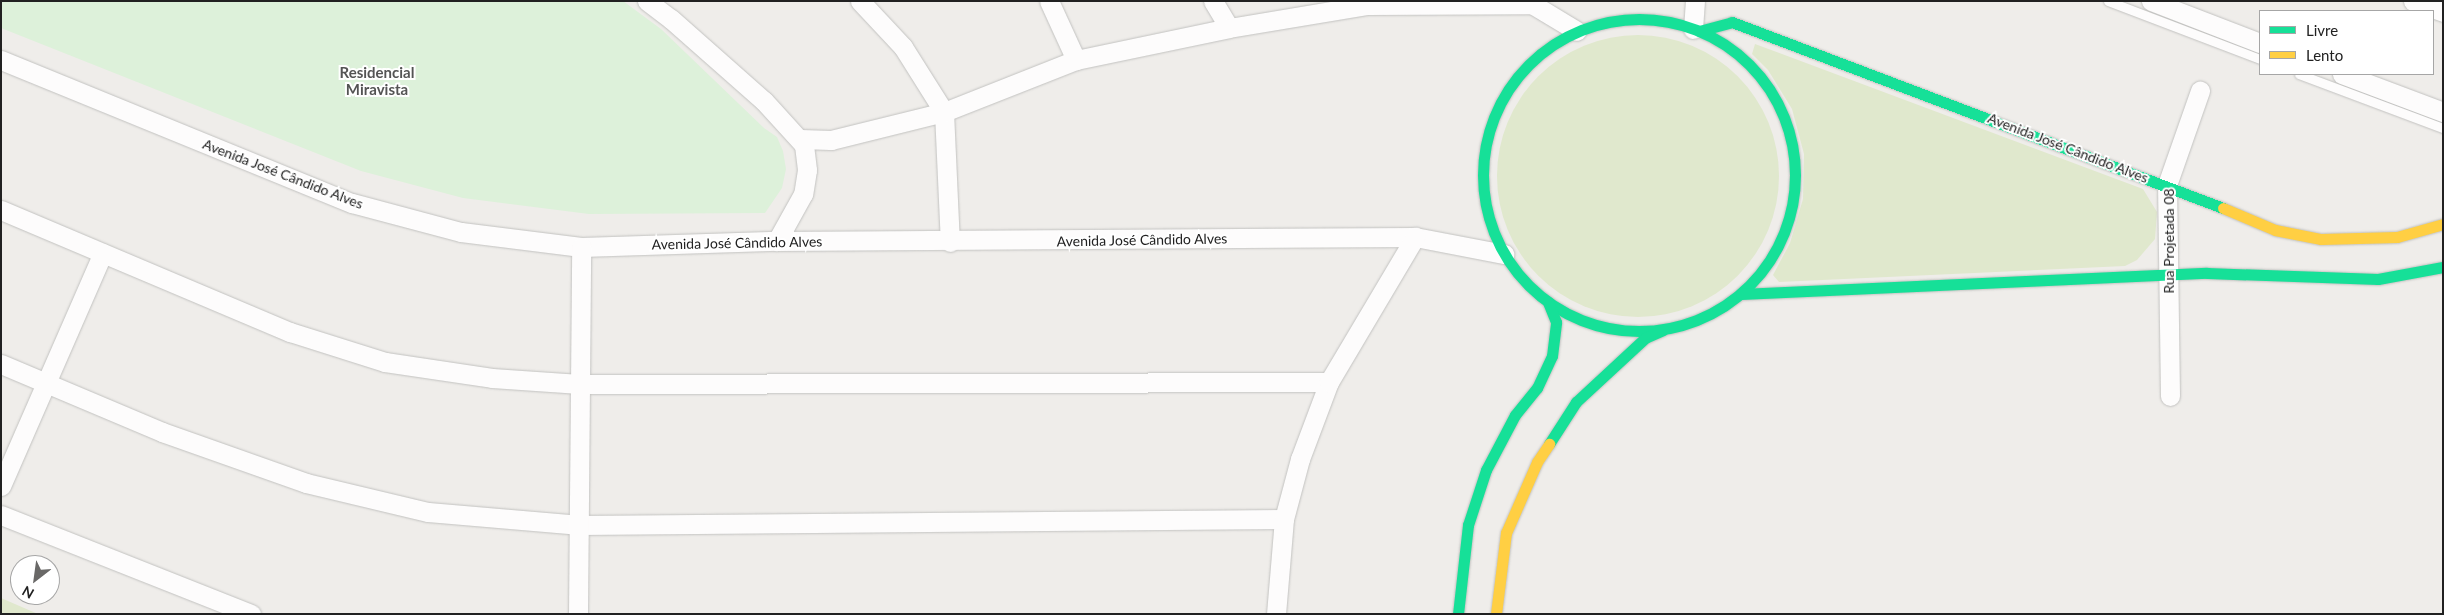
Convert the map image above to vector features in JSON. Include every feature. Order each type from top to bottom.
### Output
[{"type":"street","points":[[646,1],[671,19],[764,101],[804,145],[807,170],[803,194],[777,241]]},
{"type":"street","points":[[860,1],[904,46],[944,112],[950,242]]},
{"type":"street","points":[[1049,1],[1076,60]]},
{"type":"street","points":[[1213,1],[1229,28]]},
{"type":"street","points":[[1695,1],[1696,30]]},
{"type":"street","points":[[2151,1],[2259,43]]},
{"type":"street","points":[[2413,1],[2443,12]]},
{"type":"street","points":[[800,139],[831,140],[944,112],[1076,60],[1229,28],[1365,3],[1532,3],[1577,31]]},
{"type":"street","points":[[1496,614],[1506,533],[1537,462],[1576,402],[1645,338],[1665,329],[1705,317],[1741,294],[1770,262],[1788,223],[1794,202],[1795,159],[1784,116],[1762,79],[1731,48],[1696,30],[1647,19],[1602,23],[1577,31],[1545,49],[1516,78],[1504,95],[1488,133],[1483,161],[1484,195],[1490,222],[1504,254],[1532,288],[1548,302],[1572,316],[1604,327],[1638,331],[1665,329]]},
{"type":"street","name":"Avenida José Cândido Alves","points":[[1696,30],[1732,22],[2167,185],[2274,230],[2321,239],[2397,238],[2443,224]]},
{"type":"street","name":"Avenida José Cândido Alves","points":[[1,60],[352,203],[461,232],[581,246],[777,241],[950,242],[1415,237],[1504,254]]},
{"type":"street","points":[[2345,75],[2443,112]]},
{"type":"street","name":"Rua Projetada 08","points":[[2170,396],[2167,185],[2200,91]]},
{"type":"street","points":[[1,210],[290,332],[385,362],[492,378],[580,384],[1329,382]]},
{"type":"street","points":[[1276,614],[1284,519],[1300,459],[1329,382],[1415,237]]},
{"type":"street","points":[[578,614],[581,246]]},
{"type":"street","points":[[1,486],[103,253]]},
{"type":"street","points":[[1741,294],[2206,273],[2370,279],[2443,267]]},
{"type":"street","points":[[1458,614],[1468,525],[1486,470],[1515,415],[1537,388],[1552,356],[1556,322],[1548,302]]},
{"type":"street","points":[[1,364],[162,432],[306,483],[428,512],[580,525],[1284,519]]},
{"type":"street","points":[[1,515],[251,614]]},
{"type":"lane","points":[[2108,1],[2259,59]]},
{"type":"lane","points":[[2303,75],[2443,128]]},
{"type":"green space","points":[[1,1],[623,1],[661,29],[764,128],[777,137],[783,151],[786,169],[782,188],[765,213],[589,214],[463,198],[361,171],[1,28]]},
{"type":"green space","points":[[1638,35],[1665,38],[1692,46],[1716,59],[1738,76],[1755,98],[1768,122],[1776,149],[1779,176],[1776,203],[1768,230],[1755,254],[1738,276],[1716,293],[1692,306],[1665,314],[1638,317],[1611,314],[1584,306],[1560,293],[1538,276],[1521,254],[1508,230],[1500,203],[1497,176],[1500,149],[1508,122],[1521,98],[1538,76],[1560,59],[1584,46],[1611,38]]},
{"type":"green space","points":[[1755,44],[2143,189],[2157,212],[2155,239],[2137,260],[2125,266],[1779,282],[1773,275],[1790,243],[1803,199],[1804,154],[1792,109],[1768,70],[1752,54]]},
{"type":"green space","points":[[1,598],[10,602],[10,605],[17,605],[38,614],[1,614]]},
{"type":"traffic: fast","points":[[1639,19],[1669,22],[1713,37],[1738,54],[1760,76],[1777,101],[1783,115],[1792,145],[1795,175],[1792,205],[1777,249],[1760,274],[1738,296],[1713,313],[1699,319],[1669,328],[1639,331],[1609,328],[1565,313],[1540,296],[1518,274],[1501,249],[1495,235],[1486,205],[1483,175],[1486,145],[1501,101],[1518,76],[1540,54],[1565,37],[1579,31],[1609,22],[1639,19]]},
{"type":"traffic: fast","points":[[1699,31],[1732,22],[2223,208]]},
{"type":"traffic: fast","points":[[1741,294],[2207,273],[2378,279],[2443,267]]},
{"type":"traffic: fast","points":[[1458,614],[1468,525],[1486,470],[1515,415],[1537,388],[1552,356],[1556,322],[1548,302]]},
{"type":"traffic: fast","points":[[1549,444],[1576,402],[1645,338],[1663,330]]},
{"type":"traffic: slow","points":[[2223,208],[2275,230],[2321,239],[2397,237],[2443,224]]},
{"type":"traffic: slow","points":[[1496,614],[1506,533],[1537,462],[1549,444]]},
{"type":"district","name":"Residencial Miravista","points":[[377,80]]}]
